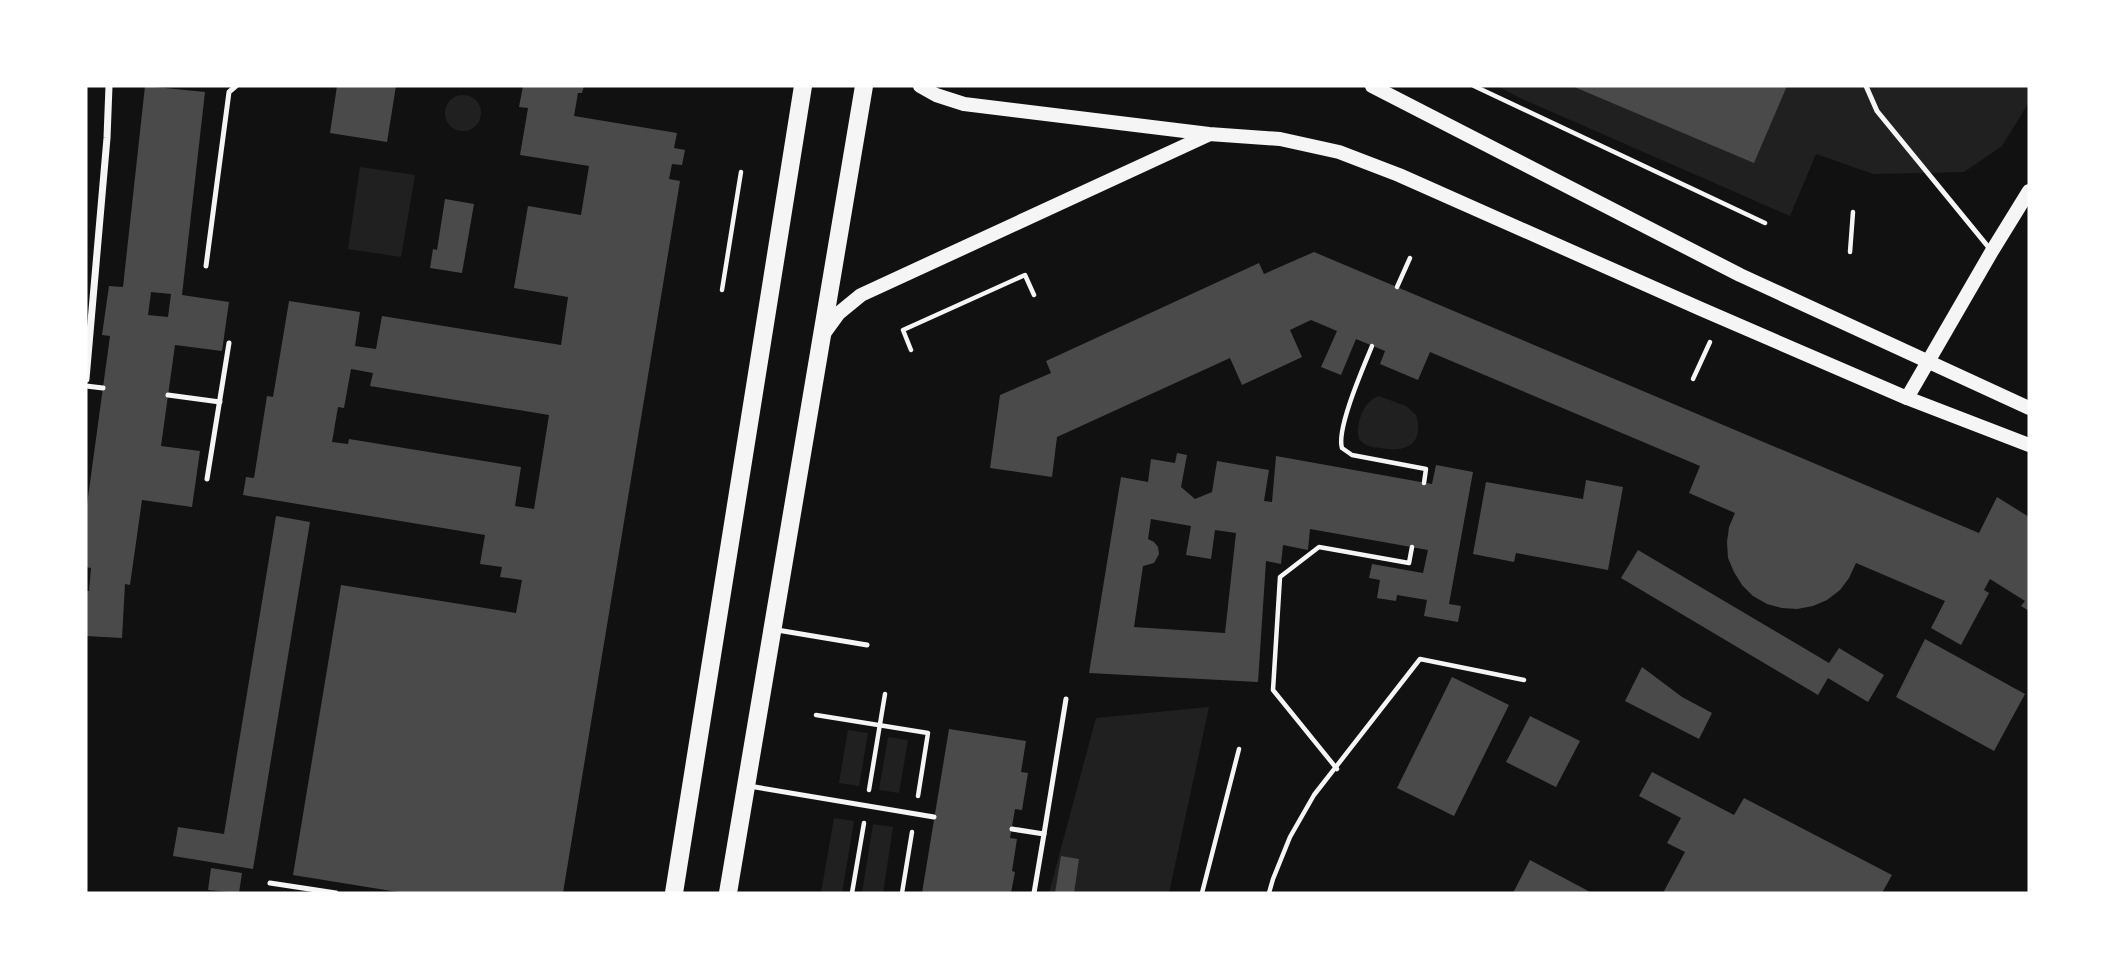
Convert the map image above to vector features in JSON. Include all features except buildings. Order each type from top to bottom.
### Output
[{"type":"main road","points":[[674,893],[803,86]]},
{"type":"main road","points":[[728,893],[864,86]]},
{"type":"main road","points":[[920,86],[936,95],[964,104],[1209,134],[1280,139],[1339,152],[1399,175],[1907,398],[2029,445]]},
{"type":"main road","points":[[1372,86],[1740,275],[2029,408]]},
{"type":"main road","points":[[822,336],[839,313],[861,295],[1209,134]]},
{"type":"main road","points":[[1907,398],[2029,191]]},
{"type":"street","points":[[86,379],[109,86]]},
{"type":"lane","points":[[206,266],[229,92],[236,86]]},
{"type":"lane","points":[[1866,86],[1877,111],[1992,251]]},
{"type":"lane","points":[[207,479],[229,343]]},
{"type":"lane","points":[[86,386],[103,388]]},
{"type":"lane","points":[[168,396],[220,402]]},
{"type":"lane","points":[[773,629],[867,645]]},
{"type":"lane","points":[[1034,893],[1066,699]]},
{"type":"lane","points":[[746,785],[934,817]]},
{"type":"lane","points":[[1012,829],[1044,834]]},
{"type":"lane","points":[[271,883],[336,893]]},
{"type":"path","points":[[1474,86],[1765,223]]},
{"type":"path","points":[[722,290],[741,172]]},
{"type":"path","points":[[1850,252],[1853,212]]},
{"type":"path","points":[[1397,287],[1410,258]]},
{"type":"path","points":[[912,350],[903,330],[962,302],[1025,275],[1034,295]]},
{"type":"path","points":[[1693,379],[1710,342]]},
{"type":"path","points":[[1372,346],[1347,415],[1341,436],[1342,448],[1352,455],[1426,469],[1424,483]]},
{"type":"path","points":[[1337,769],[1273,690],[1280,577],[1320,547],[1409,563],[1412,547]]},
{"type":"path","points":[[1269,893],[1290,837],[1314,795],[1337,769],[1420,659],[1524,680]]},
{"type":"path","points":[[816,715],[928,733],[902,893]]},
{"type":"path","points":[[1202,893],[1239,749]]},
{"type":"shaded area","points":[[1497,86],[2029,86],[2029,102],[2002,146],[1964,172],[1873,174],[1816,154],[1790,216]]},
{"type":"shaded area","points":[[463,95],[476,100],[481,113],[476,126],[463,131],[450,126],[445,113],[450,100]]},
{"type":"shaded area","points":[[360,167],[415,175],[401,257],[348,249]]},
{"type":"shaded area","points":[[1379,396],[1406,406],[1416,415],[1418,434],[1411,445],[1389,449],[1368,446],[1359,439],[1358,427],[1362,413],[1369,402]]},
{"type":"shaded area","points":[[1209,707],[1169,893],[1049,893],[1096,718]]},
{"type":"shaded area","points":[[848,730],[868,733],[859,786],[839,783]]},
{"type":"shaded area","points":[[888,737],[908,740],[899,793],[879,790]]},
{"type":"shaded area","points":[[834,818],[854,821],[842,893],[821,893]]},
{"type":"shaded area","points":[[873,824],[893,827],[883,893],[862,893]]}]
